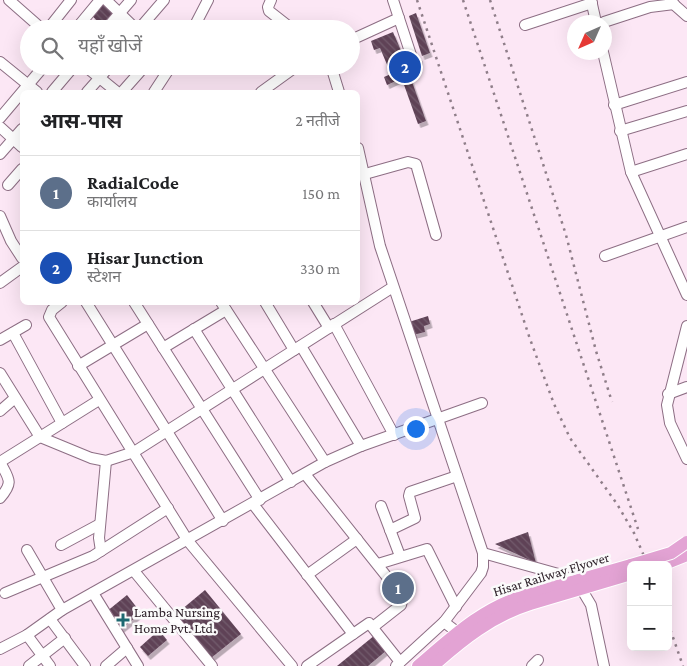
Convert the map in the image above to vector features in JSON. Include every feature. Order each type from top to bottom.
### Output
[{"type":"main road","name":"Hisar Railway Flyover","points":[[644,561],[671,553],[687,542]]},
{"type":"main road","points":[[672,561],[687,555]]},
{"type":"main road","name":"Hisar Railway Flyover","points":[[433,666],[474,632],[528,600],[627,566]]},
{"type":"main road","name":"Hisar Railway Flyover","points":[[418,666],[457,632],[488,610],[506,601],[528,600],[627,575]]},
{"type":"street","points":[[55,20],[72,0]]},
{"type":"street","points":[[83,20],[100,0]]},
{"type":"street","points":[[106,0],[127,20]]},
{"type":"street","points":[[113,20],[131,0]]},
{"type":"street","points":[[145,20],[164,0]]},
{"type":"street","points":[[198,20],[208,0]]},
{"type":"street","points":[[271,0],[268,7],[269,11],[280,20]]},
{"type":"street","points":[[393,0],[413,61],[417,64]]},
{"type":"street","points":[[13,1],[33,20]]},
{"type":"street","points":[[525,25],[592,2],[595,15]]},
{"type":"street","points":[[612,19],[652,3],[671,2],[687,16]]},
{"type":"street","points":[[360,36],[399,18]]},
{"type":"street","points":[[605,60],[630,172],[687,294]]},
{"type":"street","points":[[0,62],[34,90]]},
{"type":"street","points":[[24,90],[36,75]]},
{"type":"street","points":[[54,90],[66,75]]},
{"type":"street","points":[[96,75],[114,90]]},
{"type":"street","points":[[89,90],[102,75]]},
{"type":"street","points":[[124,90],[137,75]]},
{"type":"street","points":[[155,90],[165,75]]},
{"type":"street","points":[[264,90],[285,75]]},
{"type":"street","points":[[334,75],[338,90]]},
{"type":"street","points":[[614,105],[687,82]]},
{"type":"street","points":[[0,118],[20,94]]},
{"type":"street","points":[[620,131],[687,111]]},
{"type":"street","points":[[0,127],[20,145]]},
{"type":"street","points":[[0,154],[20,132]]},
{"type":"street","points":[[630,172],[687,154]]},
{"type":"street","points":[[307,666],[367,624],[373,627],[398,664],[444,622],[481,574],[483,567],[483,553],[380,246],[360,156]]},
{"type":"street","points":[[360,186],[366,178],[408,162],[416,164],[436,234]]},
{"type":"street","points":[[8,185],[20,171]]},
{"type":"street","points":[[0,216],[20,255]]},
{"type":"street","points":[[605,256],[687,227]]},
{"type":"street","points":[[0,283],[20,268]]},
{"type":"street","points":[[360,304],[394,287]]},
{"type":"street","points":[[58,305],[52,310],[48,317],[188,541],[292,666]]},
{"type":"street","points":[[88,305],[223,521]]},
{"type":"street","points":[[136,305],[202,409],[256,502],[353,634]]},
{"type":"street","points":[[267,305],[298,348],[361,446]]},
{"type":"street","points":[[315,305],[331,326],[394,435]]},
{"type":"street","points":[[0,373],[40,437],[91,458],[106,461],[134,452],[298,348],[359,305]]},
{"type":"street","points":[[163,348],[194,329],[224,306],[325,462]]},
{"type":"street","points":[[78,366],[148,324]]},
{"type":"street","points":[[0,340],[26,325]]},
{"type":"street","points":[[687,326],[668,394],[667,414],[687,459]]},
{"type":"street","points":[[194,329],[290,482]]},
{"type":"street","points":[[13,333],[62,423]]},
{"type":"street","points":[[668,394],[687,387]]},
{"type":"street","points":[[0,410],[16,398]]},
{"type":"street","points":[[0,498],[10,485],[0,462],[99,400]]},
{"type":"street","points":[[0,650],[27,635],[62,610],[188,541],[325,462],[361,446],[482,402]]},
{"type":"street","points":[[101,551],[99,538],[106,461]]},
{"type":"street","points":[[305,474],[378,564],[404,600],[401,605],[373,627]]},
{"type":"street","points":[[390,530],[415,518],[409,496],[410,492],[457,476]]},
{"type":"street","points":[[381,506],[400,556]]},
{"type":"street","points":[[5,593],[101,551],[168,508]]},
{"type":"street","points":[[61,545],[100,524]]},
{"type":"street","points":[[308,575],[357,539]]},
{"type":"street","points":[[378,564],[424,549],[428,550],[456,607]]},
{"type":"street","points":[[27,550],[41,577],[62,610]]},
{"type":"street","points":[[483,553],[562,575],[579,585],[591,605],[604,666]]},
{"type":"street","points":[[134,571],[212,666]]},
{"type":"street","points":[[93,594],[138,666]]},
{"type":"street","points":[[50,619],[85,666]]},
{"type":"street","points":[[444,622],[457,632]]},
{"type":"street","points":[[27,635],[50,666]]},
{"type":"street","points":[[29,666],[65,638]]},
{"type":"street","points":[[106,666],[127,648]]},
{"type":"building","points":[[106,1],[117,11],[109,20],[96,20],[92,16]]},
{"type":"building","points":[[416,13],[430,53],[422,56],[409,16]]},
{"type":"building","points":[[393,32],[411,74],[387,85],[384,77],[391,74],[380,48],[374,50],[371,41]]},
{"type":"building","points":[[411,79],[426,121],[418,124],[403,82]]},
{"type":"building","points":[[428,316],[430,324],[424,326],[425,332],[413,335],[409,322]]},
{"type":"building","points":[[528,532],[536,563],[495,544]]},
{"type":"building","points":[[205,590],[241,634],[211,658],[175,615]]},
{"type":"building","points":[[127,595],[141,613],[120,630],[106,612]]},
{"type":"building","points":[[159,630],[167,640],[148,656],[140,647]]},
{"type":"building","points":[[375,635],[387,650],[368,666],[337,666]]},
{"type":"railway","points":[[417,0],[530,339],[554,404],[570,438],[617,504],[634,533],[646,561]]},
{"type":"railway","points":[[463,0],[638,529]]},
{"type":"railway","points":[[490,0],[566,235],[596,351],[612,402]]},
{"type":"railway","points":[[672,634],[683,666]]},
{"type":"place","name":"Hisar Junction","points":[[405,67]]},
{"type":"place","name":"RadialCode","points":[[398,588]]},
{"type":"place","name":"Lamba Nursing Home Pvt. Ltd.","points":[[123,620]]}]
